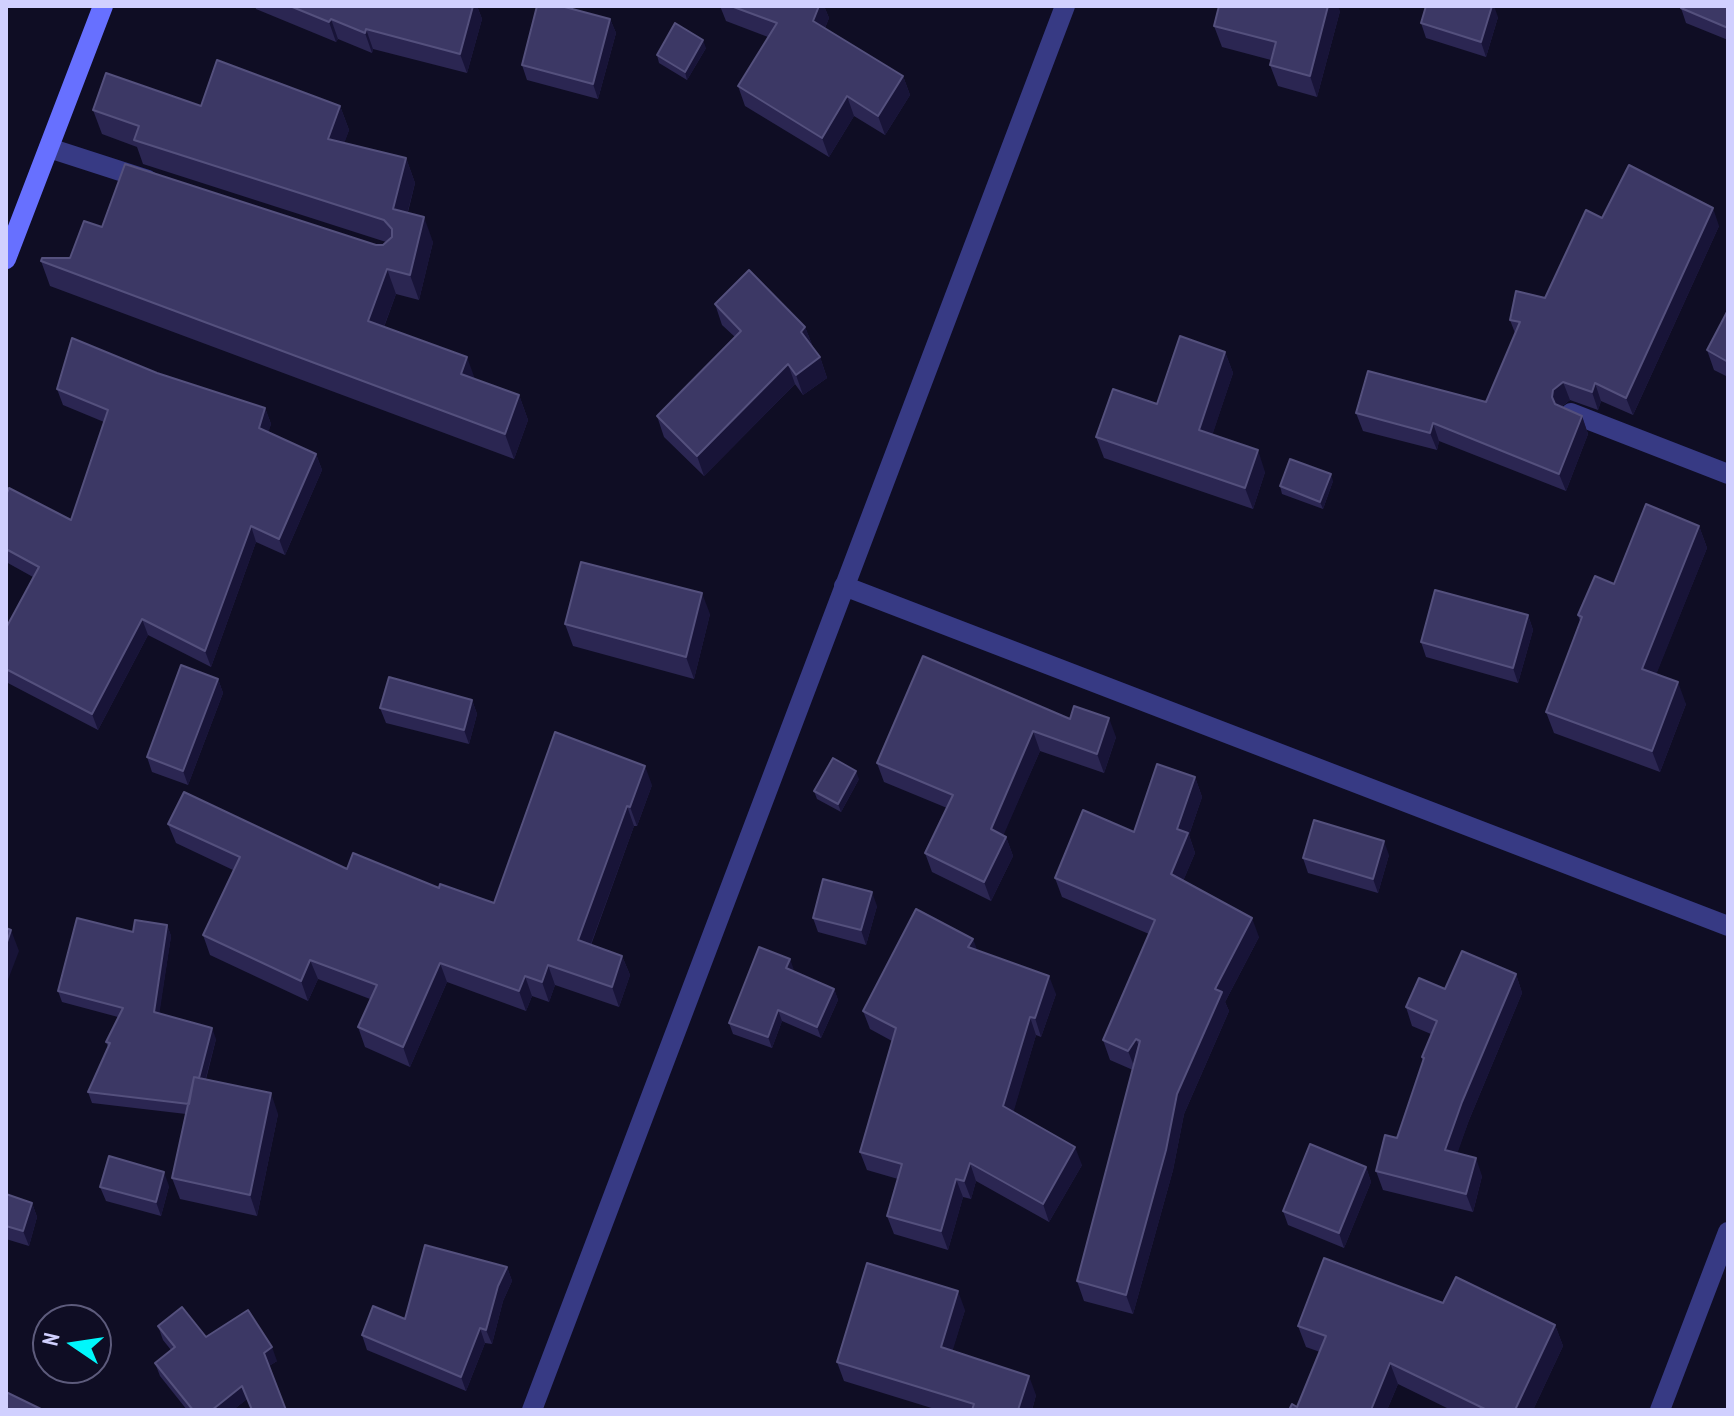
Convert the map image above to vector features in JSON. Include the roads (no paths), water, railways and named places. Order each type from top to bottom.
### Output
[{"type":"street","points":[[6,259],[103,6]]},
{"type":"street","points":[[532,1410],[1065,6]]},
{"type":"street","points":[[49,148],[167,186]]},
{"type":"street","points":[[1571,413],[1728,474]]},
{"type":"street","points":[[844,586],[1728,926]]},
{"type":"street","points":[[1660,1410],[1728,1232]]}]
